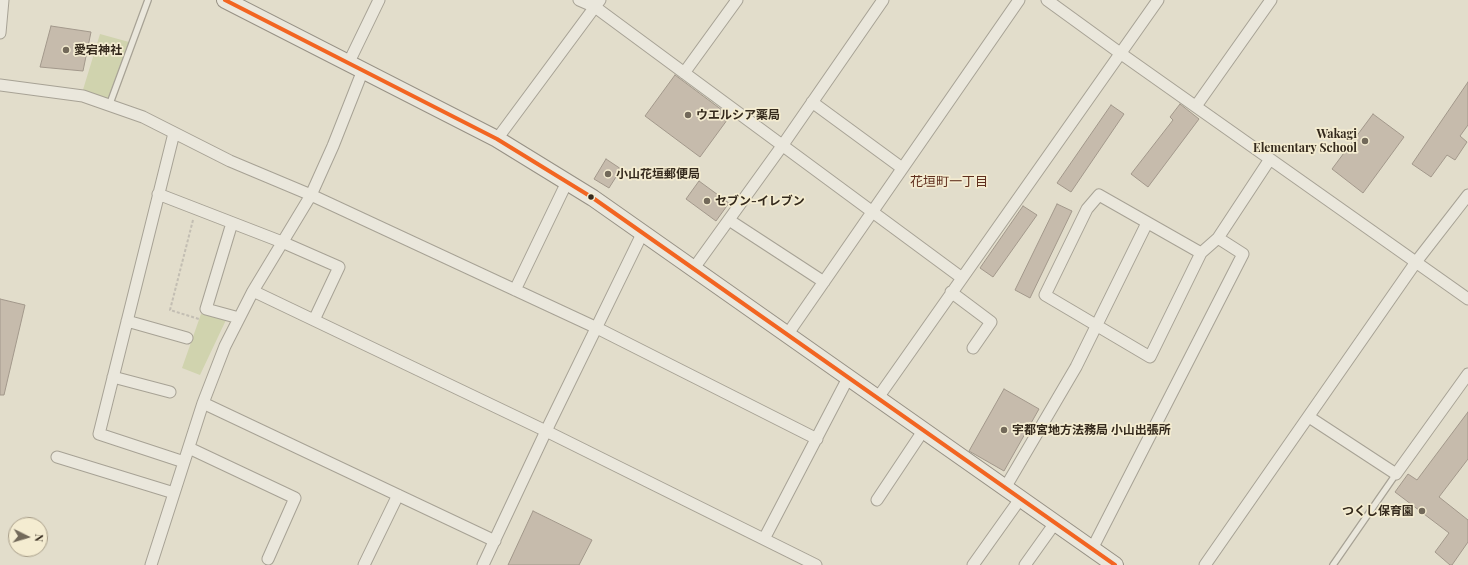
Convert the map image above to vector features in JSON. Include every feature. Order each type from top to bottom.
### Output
[{"type":"main road","points":[[225,0],[497,139],[567,182],[643,232],[877,399],[1092,549],[1108,563]]},
{"type":"street","points":[[0,33],[3,0]]},
{"type":"street","points":[[348,62],[379,0]]},
{"type":"street","points":[[579,0],[598,4],[684,73],[962,278]]},
{"type":"street","points":[[684,73],[737,0]]},
{"type":"street","points":[[694,268],[782,146],[883,0]]},
{"type":"street","points":[[787,335],[1019,0]]},
{"type":"street","points":[[1047,0],[1468,299]]},
{"type":"street","points":[[877,399],[1158,0]]},
{"type":"street","points":[[1196,106],[1271,0]]},
{"type":"street","points":[[497,139],[598,4]]},
{"type":"street","points":[[151,565],[203,403],[225,346],[253,291],[311,195],[333,146],[363,70]]},
{"type":"street","points":[[0,84],[83,96],[143,117],[230,160],[311,195],[597,328],[817,439]]},
{"type":"street","points":[[812,102],[902,168]]},
{"type":"street","points":[[174,133],[99,434],[184,462]]},
{"type":"street","points":[[1201,253],[1099,194],[1087,209],[1045,296],[1150,357],[1201,253],[1218,238],[1270,159]]},
{"type":"street","points":[[515,290],[567,182]]},
{"type":"street","points":[[158,194],[282,242],[339,267],[314,320]]},
{"type":"street","points":[[1204,565],[1416,262],[1468,195]]},
{"type":"street","points":[[729,220],[824,282]]},
{"type":"street","points":[[232,223],[206,309],[239,318]]},
{"type":"street","points":[[1005,488],[1076,367],[1147,223]]},
{"type":"street","points":[[483,565],[643,232]]},
{"type":"street","points":[[1092,549],[1243,254],[1218,238]]},
{"type":"street","points":[[253,291],[764,538],[816,565]]},
{"type":"street","points":[[951,292],[991,322],[973,348]]},
{"type":"street","points":[[127,320],[186,338]]},
{"type":"street","points":[[1309,417],[1396,474],[1468,374]]},
{"type":"street","points":[[113,377],[170,392]]},
{"type":"street","points":[[764,538],[848,378]]},
{"type":"street","points":[[203,403],[495,541]]},
{"type":"street","points":[[877,500],[924,431]]},
{"type":"street","points":[[189,448],[295,498],[268,559]]},
{"type":"street","points":[[57,457],[174,493]]},
{"type":"street","points":[[364,565],[398,495]]},
{"type":"street","points":[[974,565],[1020,499]]},
{"type":"street","points":[[1025,565],[1055,523]]},
{"type":"lane","points":[[109,106],[148,0]]},
{"type":"lane","points":[[1333,565],[1396,474]]},
{"type":"path","points":[[196,209],[170,310],[200,319]]},
{"type":"green space","points":[[100,34],[129,42],[107,101],[82,93]]},
{"type":"green space","points":[[201,314],[226,320],[200,375],[182,368]]},
{"type":"building","name":"愛宕神社","points":[[51,26],[91,32],[83,71],[40,67]]},
{"type":"building","name":"ウエルシア薬局","points":[[675,75],[730,116],[700,157],[645,116]]},
{"type":"building","points":[[1468,82],[1468,125],[1460,136],[1467,142],[1455,160],[1447,155],[1431,177],[1412,164]]},
{"type":"building","points":[[1180,104],[1199,119],[1148,187],[1131,174],[1173,120],[1170,117]]},
{"type":"building","points":[[1111,105],[1124,114],[1071,192],[1057,183]]},
{"type":"building","points":[[1373,114],[1404,137],[1363,193],[1332,169]]},
{"type":"building","name":"小山花垣郵便局","points":[[606,159],[621,169],[609,188],[594,179]]},
{"type":"building","name":"セブン-イレブン","points":[[699,181],[729,203],[716,221],[686,199]]},
{"type":"building","points":[[1057,204],[1072,211],[1030,298],[1015,290]]},
{"type":"building","points":[[1023,206],[1037,215],[993,277],[980,268]]},
{"type":"building","points":[[0,299],[25,305],[4,395],[0,395]]},
{"type":"building","name":"宇都宮地方法務局 小山出張所","points":[[1004,389],[1039,409],[1004,471],[969,451]]},
{"type":"building","points":[[1468,412],[1468,459],[1439,497],[1468,520],[1468,542],[1452,565],[1450,565],[1435,552],[1449,533],[1395,492],[1408,474],[1417,480]]},
{"type":"building","points":[[533,511],[592,540],[579,565],[508,565]]},
{"type":"transit line","points":[[225,0],[497,139],[593,198],[1115,565]]},
{"type":"place","name":"愛宕神社","points":[[66,50]]},
{"type":"place","name":"ウエルシア薬局","points":[[688,115]]},
{"type":"place","name":"Wakagi Elementary School","points":[[1365,141]]},
{"type":"place","name":"小山花垣郵便局","points":[[608,174]]},
{"type":"place","name":"セブン-イレブン","points":[[707,201]]},
{"type":"place","name":"宇都宮地方法務局 小山出張所","points":[[1004,430]]},
{"type":"place","name":"つくし保育園","points":[[1422,511]]},
{"type":"district","name":"花垣町一丁目","points":[[949,182]]}]
